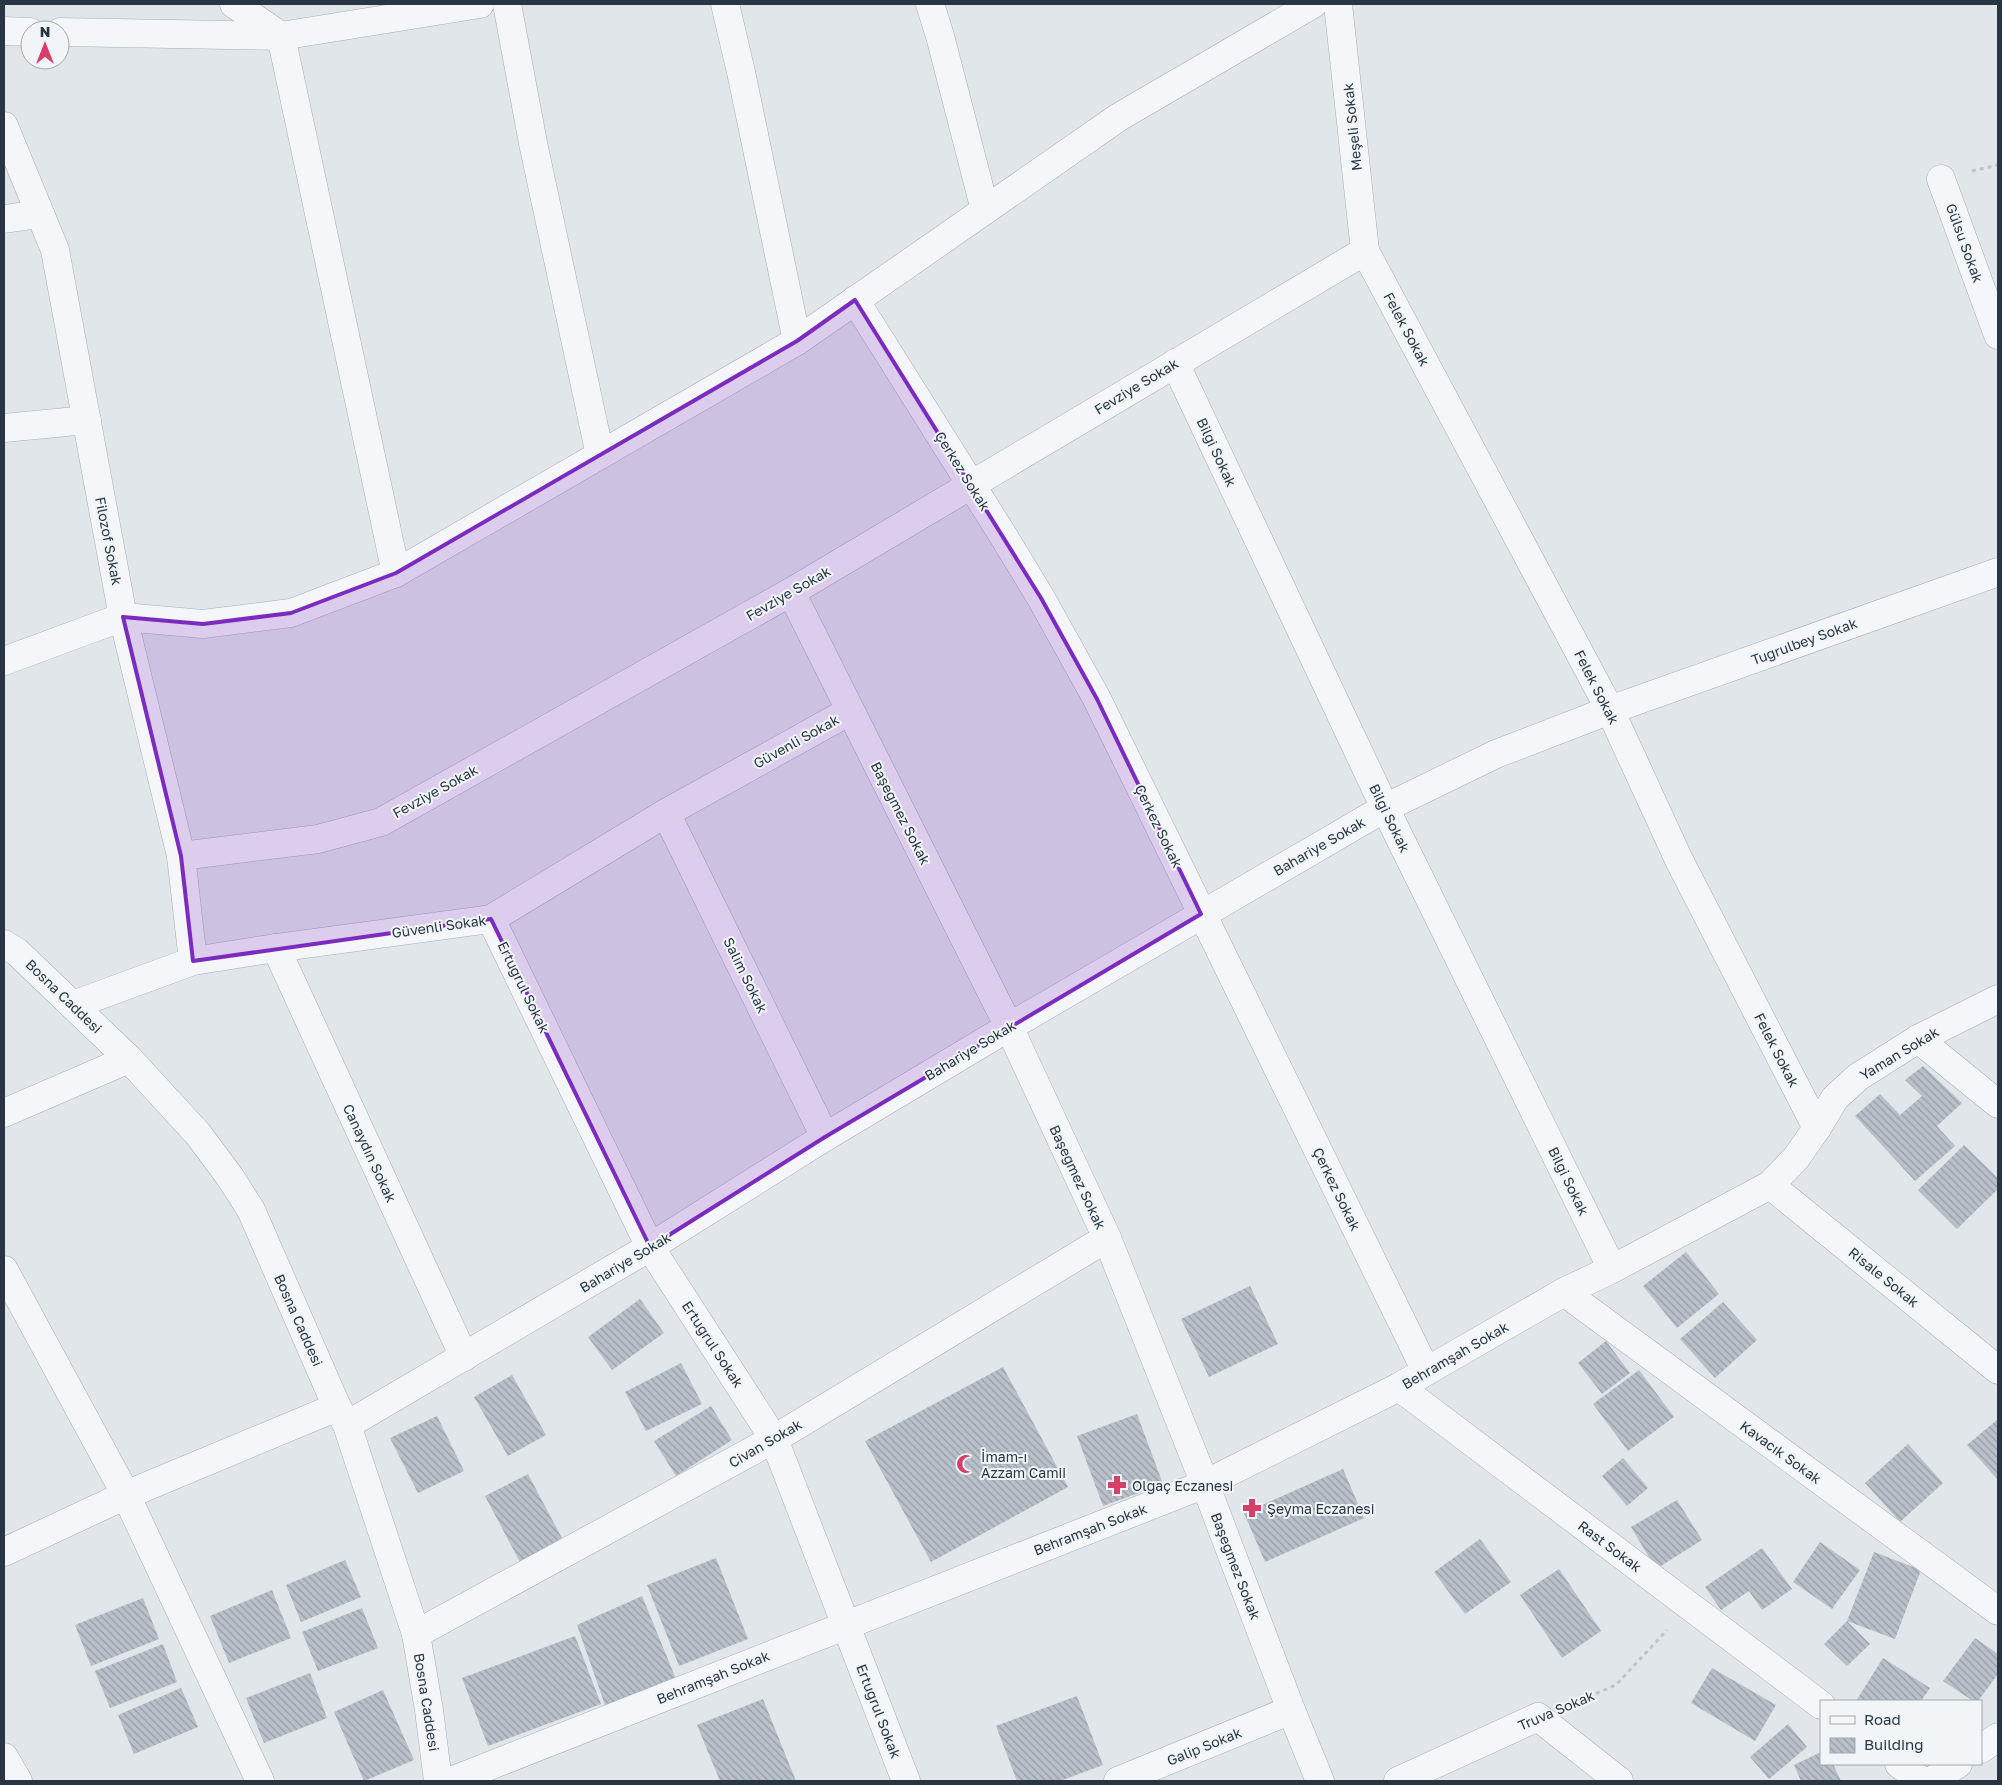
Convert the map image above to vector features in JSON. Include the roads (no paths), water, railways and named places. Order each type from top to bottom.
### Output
[{"type":"street","points":[[234,4],[281,36],[396,573]]},
{"type":"street","points":[[70,32],[281,36],[480,4]]},
{"type":"street","points":[[507,4],[533,143],[600,455]]},
{"type":"street","points":[[725,4],[742,72],[797,341]]},
{"type":"street","points":[[930,4],[940,36],[984,210]]},
{"type":"street","points":[[4,661],[123,616],[203,624],[290,613],[396,573],[797,341],[1119,117],[1312,4]]},
{"type":"street","name":"Meşeli Sokak","points":[[1338,4],[1365,251]]},
{"type":"street","points":[[4,32],[20,32]]},
{"type":"street","name":"Filozof Sokak","points":[[4,126],[55,250],[123,616],[181,856],[193,962]]},
{"type":"street","name":"Gülsu Sokak","points":[[1941,179],[1998,335]]},
{"type":"street","points":[[4,219],[40,214]]},
{"type":"street","name":"Fevziye Sokak","points":[[181,856],[318,838],[381,822],[791,592],[1175,362],[1365,251]]},
{"type":"street","name":"Felek Sokak","points":[[1365,251],[1610,710],[1680,860],[1817,1128]]},
{"type":"street","name":"Çerkez Sokak","points":[[855,300],[1041,598],[1097,699],[1426,1371]]},
{"type":"street","name":"Bilgi Sokak","points":[[1175,362],[1385,808],[1612,1269]]},
{"type":"street","points":[[4,428],[87,420]]},
{"type":"street","name":"Tuğrulbey Sokak","points":[[1610,710],[1998,572]]},
{"type":"street","name":"Başeğmez Sokak","points":[[791,592],[1009,1027],[1107,1238],[1205,1484],[1290,1710],[1320,1781]]},
{"type":"street","name":"Bahariye Sokak","points":[[4,1552],[126,1494],[342,1416],[464,1357],[650,1247],[825,1137],[1009,1027],[1385,808],[1496,754],[1610,710]]},
{"type":"street","name":"Güvenli Sokak","points":[[73,1005],[193,962],[276,948],[491,919],[666,813],[850,711]]},
{"type":"street","name":"Salim Sokak","points":[[666,813],[825,1137]]},
{"type":"street","name":"Ertuğrul Sokak","points":[[491,919],[650,1247],[774,1439],[906,1781]]},
{"type":"street","name":"Bosna Caddesi","points":[[4,944],[17,952],[130,1059],[198,1134],[230,1177],[251,1210],[342,1416],[416,1634],[429,1710],[438,1781]]},
{"type":"street","name":"Canaydın Sokak","points":[[276,948],[464,1357]]},
{"type":"street","name":"Yaman Sokak","points":[[1817,1128],[1835,1098],[1858,1077],[1918,1039],[1998,998]]},
{"type":"street","points":[[1918,1039],[1998,1104]]},
{"type":"street","points":[[4,1113],[130,1059]]},
{"type":"street","name":"Behramşah Sokak","points":[[451,1781],[1205,1484],[1398,1387],[1564,1292],[1612,1269],[1770,1185],[1796,1158],[1817,1128]]},
{"type":"street","name":"Risale Sokak","points":[[1770,1185],[1998,1370]]},
{"type":"street","name":"Civan Sokak","points":[[416,1634],[774,1439],[1107,1238]]},
{"type":"street","points":[[4,1270],[126,1494],[260,1781]]},
{"type":"street","name":"Kavacık Sokak","points":[[1564,1292],[1998,1611]]},
{"type":"street","name":"Rast Sokak","points":[[1398,1387],[1820,1704]]},
{"type":"street","name":"Galip Sokak","points":[[1118,1781],[1290,1710]]},
{"type":"street","name":"Truva Sokak","points":[[1398,1781],[1538,1717],[1619,1781]]},
{"type":"street","points":[[1982,1747],[1998,1737]]},
{"type":"street","points":[[4,1757],[18,1781]]},
{"type":"street","points":[[1900,1765],[1922,1781]]},
{"type":"street","points":[[1931,1781],[1956,1765]]},
{"type":"place","name":"İmam-ı Azzam Camii","points":[[966,1464]]},
{"type":"place","name":"Olgaç Eczanesi","points":[[1117,1485]]},
{"type":"place","name":"Şeyma Eczanesi","points":[[1252,1508]]}]
